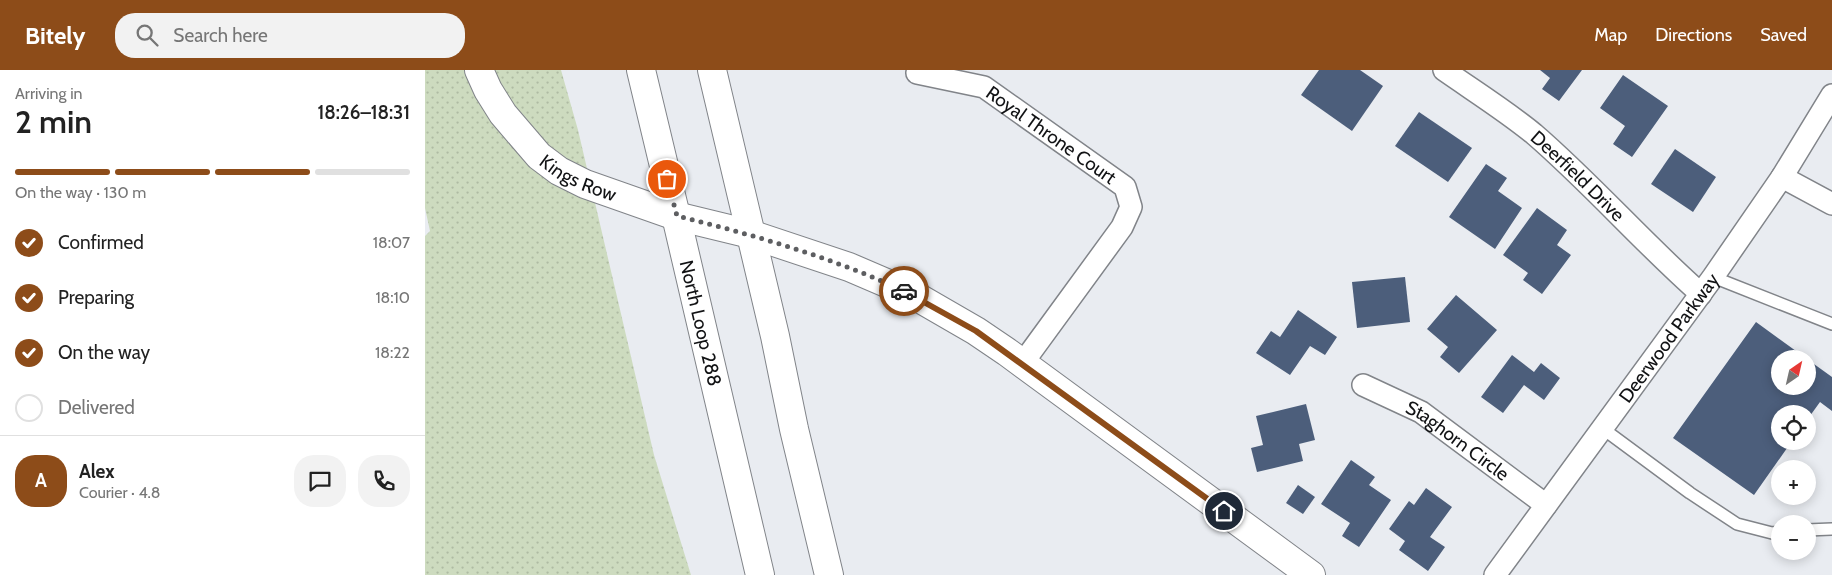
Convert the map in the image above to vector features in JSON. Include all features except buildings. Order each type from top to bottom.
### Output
[{"type":"main road","name":"Kings Row","points":[[479,70],[488,90],[503,114],[539,156],[559,171],[592,187],[677,216],[750,234],[849,267],[912,294],[976,331],[1023,364],[1311,575]]},
{"type":"main road","name":"North Loop 288","points":[[641,70],[677,216],[760,575]]},
{"type":"main road","points":[[711,70],[775,336],[794,429],[829,575]]},
{"type":"street","name":"Deerfield Drive","points":[[1444,70],[1533,133],[1606,201],[1666,263],[1707,286]]},
{"type":"street","name":"Royal Throne Court","points":[[917,73],[984,87],[1125,187],[1131,207],[1122,227],[1023,364]]},
{"type":"street","name":"Deerwood Parkway","points":[[1495,575],[1707,286],[1782,177],[1832,95]]},
{"type":"street","points":[[1782,177],[1832,204]]},
{"type":"street","name":"Staghorn Circle","points":[[1363,386],[1421,412],[1546,505]]},
{"type":"lane","points":[[1707,286],[1832,324]]},
{"type":"lane","points":[[1603,428],[1690,493],[1737,524],[1771,533]]},
{"type":"lane","points":[[1816,530],[1832,529]]},
{"type":"green space","points":[[425,70],[561,70],[578,130],[654,455],[691,575],[425,575],[425,236],[430,231],[425,208]]},
{"type":"way so far","points":[[667,179],[677,216],[750,234],[849,267],[904,291]]},
{"type":"route","points":[[904,291],[976,331],[1224,511]]}]
